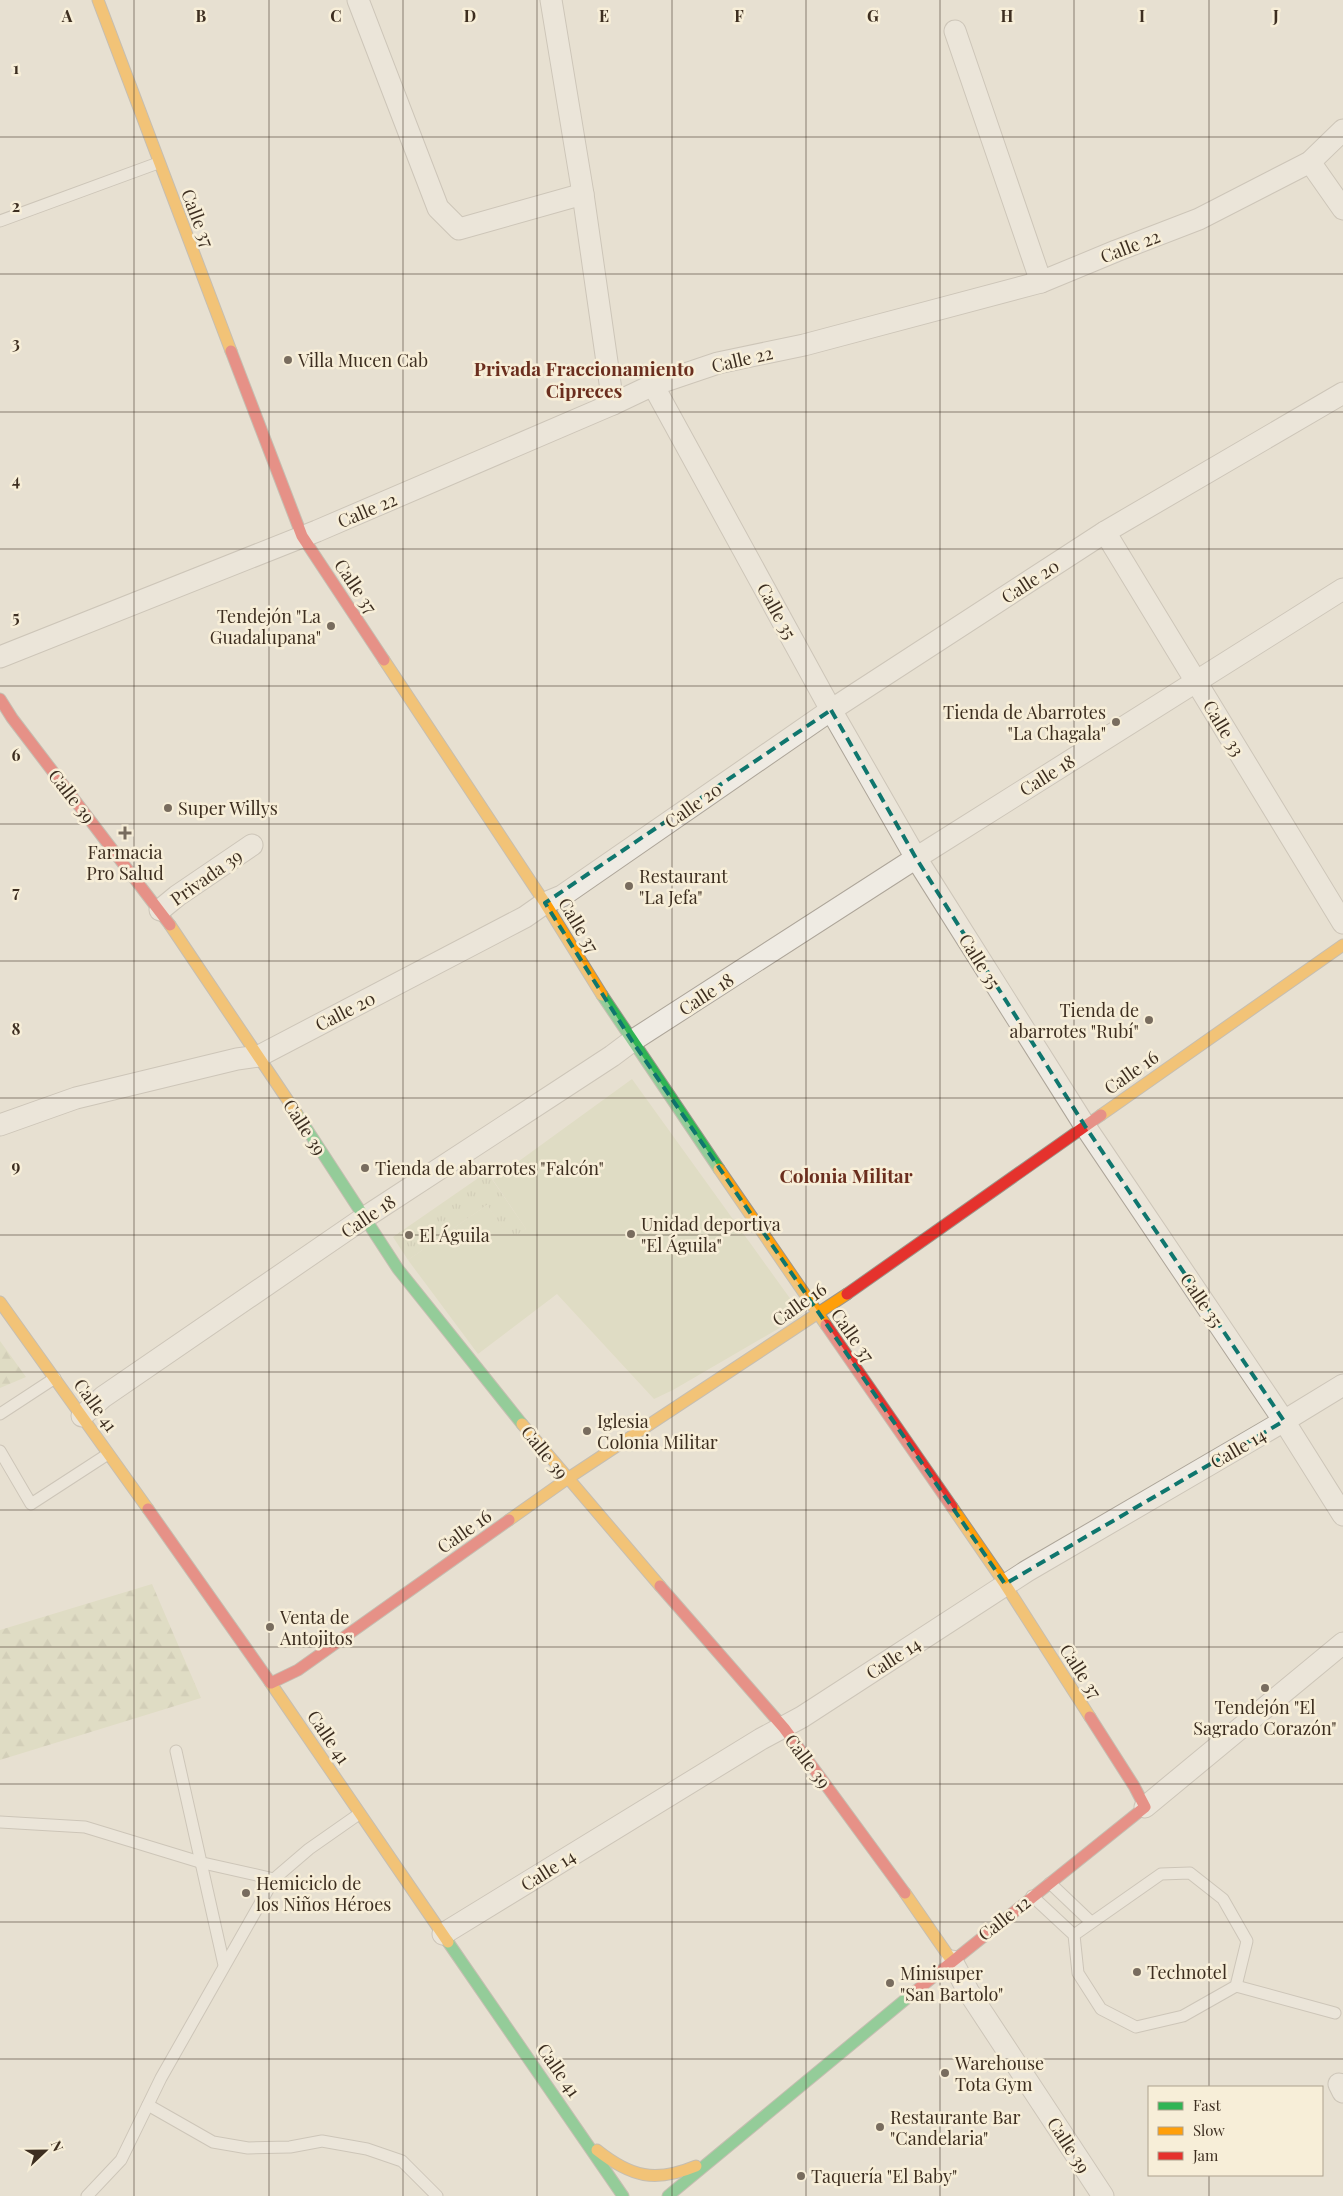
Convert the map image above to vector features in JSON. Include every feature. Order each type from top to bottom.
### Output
[{"type":"main road","name":"Calle 37","points":[[98,0],[158,163],[302,536],[545,903],[632,1041],[817,1313],[1005,1584],[1146,1807]]},
{"type":"main road","name":"Calle 39","points":[[0,699],[12,718],[160,910],[259,1056],[398,1269],[457,1345],[567,1479],[784,1728],[895,1878],[952,1961]]},
{"type":"main road","name":"Calle 16","points":[[271,1683],[298,1670],[567,1479],[789,1333],[1343,945]]},
{"type":"main road","name":"Calle 41","points":[[0,1302],[271,1683],[359,1814],[582,2133],[622,2195]]},
{"type":"main road","name":"Calle 12","points":[[668,2196],[952,1961],[1146,1807]]},
{"type":"main road","points":[[582,2133],[592,2146],[619,2165],[634,2172],[666,2176],[715,2158]]},
{"type":"main road","points":[[699,2188],[701,2181],[715,2158]]},
{"type":"street","points":[[358,0],[438,208],[459,229],[583,194]]},
{"type":"street","points":[[551,0],[583,194],[613,404]]},
{"type":"street","points":[[955,31],[1042,282]]},
{"type":"street","name":"Calle 22","points":[[0,656],[302,536],[613,404],[652,385],[718,364],[804,345],[1042,282],[1199,219],[1310,162],[1343,130]]},
{"type":"street","points":[[1310,162],[1343,209]]},
{"type":"street","name":"Calle 35","points":[[652,385],[831,710],[916,858],[1085,1126],[1284,1421],[1343,1515]]},
{"type":"street","name":"Calle 20","points":[[0,1125],[76,1098],[237,1059],[259,1056],[526,917],[545,903],[562,896],[831,710],[1105,532],[1343,393]]},
{"type":"street","name":"Calle 33","points":[[1105,532],[1343,923]]},
{"type":"street","name":"Calle 18","points":[[82,1416],[103,1397],[364,1218],[632,1041],[916,858],[1343,589]]},
{"type":"street","name":"Privada 39","points":[[160,910],[177,896],[252,845]]},
{"type":"street","name":"Calle 14","points":[[443,1934],[761,1739],[784,1728],[1005,1584],[1284,1421],[1343,1384]]},
{"type":"street","name":"Calle 12","points":[[1146,1807],[1343,1643]]},
{"type":"street","name":"Calle 39","points":[[952,1961],[968,1991],[1103,2196]]},
{"type":"lane","points":[[0,221],[158,163]]},
{"type":"lane","points":[[0,1414],[55,1378]]},
{"type":"lane","points":[[0,1451],[31,1504],[109,1454]]},
{"type":"lane","points":[[176,1751],[203,1863],[224,1965]]},
{"type":"lane","points":[[87,2196],[121,2160],[161,2078],[274,1879],[309,1849],[359,1814]]},
{"type":"lane","points":[[0,1822],[85,1827],[203,1863],[274,1879]]},
{"type":"lane","points":[[1074,1935],[1162,1874],[1190,1873],[1223,1899],[1247,1941],[1236,1986]]},
{"type":"lane","points":[[1050,1883],[1092,1922]]},
{"type":"lane","points":[[1032,1896],[1074,1935],[1078,1974],[1101,2009],[1136,2027],[1182,2016],[1236,1986],[1335,2013]]},
{"type":"lane","points":[[148,2104],[213,2142],[248,2148],[290,2146],[322,2141],[367,2149],[402,2161],[436,2196]]},
{"type":"highlighted area","points":[[831,710],[916,858],[1085,1126],[1284,1421],[1005,1584],[632,1041],[545,903]]},
{"type":"green space","name":"Unidad deportiva \"El Águila\"","points":[[632,1079],[802,1315],[673,1390],[654,1399],[557,1294],[478,1354],[408,1260],[487,1205],[510,1239],[526,1229],[493,1180]]},
{"type":"green space","points":[[487,1172],[526,1229],[510,1240],[487,1205],[408,1260],[393,1237]]},
{"type":"green space","points":[[0,1341],[26,1377],[0,1388]]},
{"type":"green space","points":[[152,1584],[201,1698],[0,1760],[0,1630]]},
{"type":"traffic: fast","points":[[602,995],[719,1169]]},
{"type":"traffic: fast","points":[[297,1114],[398,1269],[522,1424]]},
{"type":"traffic: fast","points":[[448,1942],[623,2196]]},
{"type":"traffic: fast","points":[[668,2196],[912,1994]]},
{"type":"traffic: slow","points":[[98,0],[231,351]]},
{"type":"traffic: slow","points":[[384,660],[545,903],[602,995]]},
{"type":"traffic: slow","points":[[170,925],[297,1114]]},
{"type":"traffic: slow","points":[[1101,1115],[1343,945]]},
{"type":"traffic: slow","points":[[719,1169],[826,1325]]},
{"type":"traffic: slow","points":[[509,1520],[567,1479],[847,1294]]},
{"type":"traffic: slow","points":[[0,1302],[148,1509]]},
{"type":"traffic: slow","points":[[522,1424],[660,1586]]},
{"type":"traffic: slow","points":[[952,1507],[1005,1584],[1090,1717]]},
{"type":"traffic: slow","points":[[270,1682],[448,1942]]},
{"type":"traffic: slow","points":[[905,1893],[952,1961]]},
{"type":"traffic: slow","points":[[597,2150],[609,2159],[632,2171],[656,2176],[696,2166]]},
{"type":"traffic: jam","points":[[231,351],[302,536],[384,660]]},
{"type":"traffic: jam","points":[[0,699],[12,718],[170,925]]},
{"type":"traffic: jam","points":[[847,1294],[1101,1115]]},
{"type":"traffic: jam","points":[[826,1325],[952,1507]]},
{"type":"traffic: jam","points":[[148,1509],[270,1682]]},
{"type":"traffic: jam","points":[[271,1683],[298,1670],[509,1520]]},
{"type":"traffic: jam","points":[[660,1586],[784,1728],[905,1893]]},
{"type":"traffic: jam","points":[[912,1994],[1145,1807],[1134,1786],[1090,1717]]},
{"type":"place","name":"Villa Mucen Cab","points":[[288,360]]},
{"type":"place","name":"Tendejón \"La Guadalupana\"","points":[[331,626]]},
{"type":"place","name":"Tienda de Abarrotes \"La Chagala\"","points":[[1116,722]]},
{"type":"place","name":"Super Willys","points":[[168,808]]},
{"type":"place","name":"Farmacia Pro Salud","points":[[125,833]]},
{"type":"place","name":"Restaurant \"La Jefa\"","points":[[629,886]]},
{"type":"place","name":"Tienda de abarrotes \"Rubí\"","points":[[1149,1020]]},
{"type":"place","name":"Tienda de abarrotes \"Falcón\"","points":[[365,1168]]},
{"type":"place","name":"Unidad deportiva \"El Águila\"","points":[[631,1234]]},
{"type":"place","name":"El Águila","points":[[409,1235]]},
{"type":"place","name":"Iglesia Colonia Militar","points":[[587,1431]]},
{"type":"place","name":"Venta de Antojitos","points":[[270,1627]]},
{"type":"place","name":"Tendejón \"El Sagrado Corazón\"","points":[[1265,1688]]},
{"type":"place","name":"Hemiciclo de los Niños Héroes","points":[[246,1893]]},
{"type":"place","name":"Technotel","points":[[1137,1972]]},
{"type":"place","name":"Minisuper \"San Bartolo\"","points":[[890,1983]]},
{"type":"place","name":"Warehouse Tota Gym","points":[[945,2073]]},
{"type":"place","name":"Restaurante Bar \"Candelaria\"","points":[[880,2127]]},
{"type":"place","name":"Taquería \"El Baby\"","points":[[801,2176]]},
{"type":"district","name":"Privada Fraccionamiento Cipreces","points":[[584,379]]},
{"type":"district","name":"Colonia Militar","points":[[846,1175]]}]
